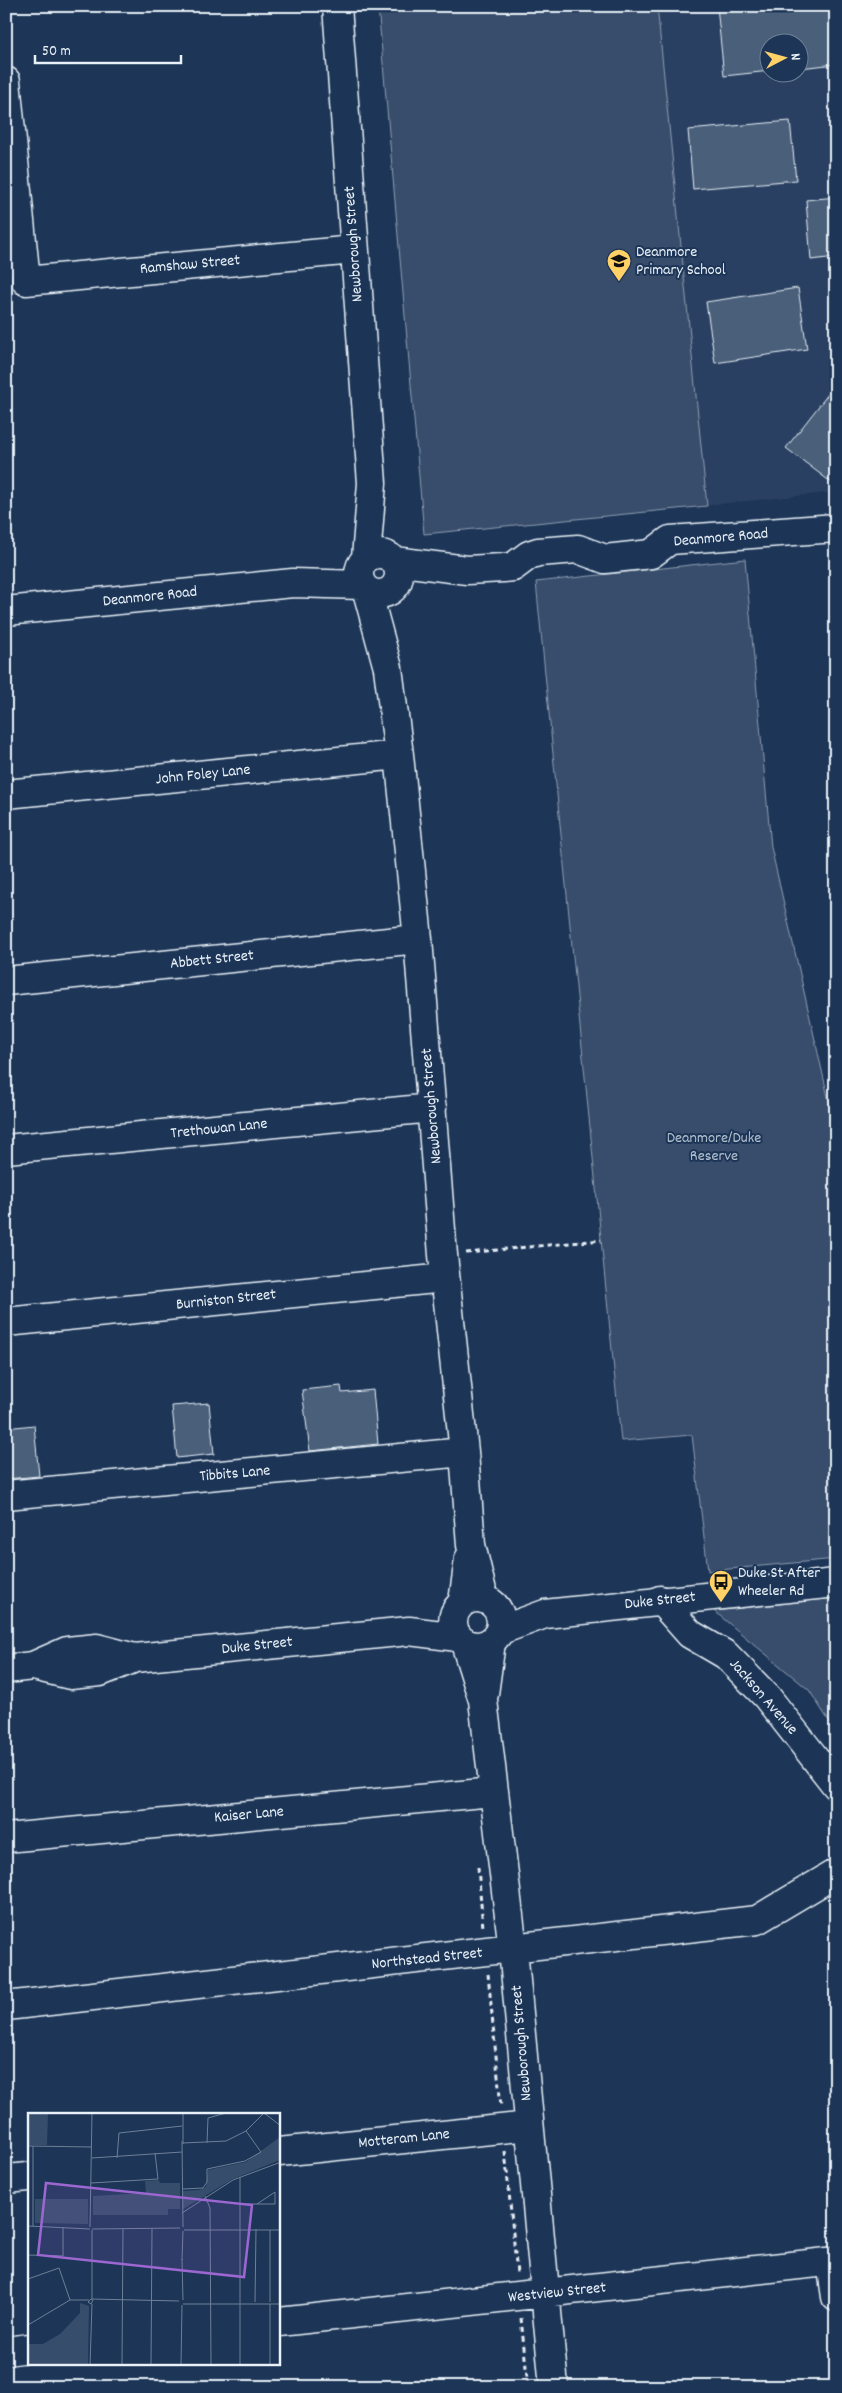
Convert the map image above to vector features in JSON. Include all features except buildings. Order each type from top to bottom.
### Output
[{"type":"street","name":"Newborough Street","points":[[337,6],[378,574],[418,939],[444,1266],[464,1452],[470,1545],[482,1615],[483,1700],[513,1950],[529,2126],[532,2296],[554,2387]]},
{"type":"street","name":"Ramshaw Street","points":[[6,81],[26,281],[354,250]]},
{"type":"street","name":"Deanmore Road","points":[[6,611],[293,583],[438,566],[467,570],[513,567],[538,552],[578,549],[605,559],[651,554],[670,540],[836,528]]},
{"type":"street","name":"John Foley Lane","points":[[6,794],[399,755]]},
{"type":"street","name":"Abbett Street","points":[[6,981],[418,939]]},
{"type":"street","name":"Trethowan Lane","points":[[6,1149],[432,1108]]},
{"type":"street","name":"Burniston Street","points":[[6,1322],[444,1266]]},
{"type":"street","name":"Tibbits Lane","points":[[6,1495],[464,1452]]},
{"type":"street","name":"Duke Street","points":[[6,1669],[33,1666],[67,1651],[97,1648],[135,1658],[409,1631],[482,1615],[544,1614],[660,1600],[836,1583]]},
{"type":"street","name":"Jackson Avenue","points":[[660,1600],[690,1634],[726,1655],[767,1697],[836,1785]]},
{"type":"street","name":"Duke Street","points":[[409,1631],[461,1640],[481,1646],[482,1615]]},
{"type":"street","name":"Newborough Street","points":[[461,1640],[483,1700]]},
{"type":"street","name":"Kaiser Lane","points":[[6,1838],[493,1792]]},
{"type":"street","name":"Northstead Street","points":[[6,2006],[513,1950],[757,1920],[836,1874]]},
{"type":"street","name":"Motteram Lane","points":[[280,2152],[529,2126]]},
{"type":"street","points":[[6,2179],[28,2177]]},
{"type":"street","name":"Westview Street","points":[[280,2322],[833,2262]]},
{"type":"street","points":[[833,2262],[836,2297]]},
{"type":"street","points":[[6,2351],[28,2348]]},
{"type":"path","points":[[444,1266],[601,1240]]},
{"type":"path","points":[[477,1863],[503,2129],[532,2296],[528,2387]]},
{"type":"shaded area","name":"Deanmore Primary School","points":[[378,6],[836,6],[836,492],[424,534]]},
{"type":"green space","name":"Deanmore Primary School","points":[[378,6],[657,6],[707,506],[424,534]]},
{"type":"green space","name":"Deanmore/Duke Reserve","points":[[745,559],[771,847],[836,1132],[836,1559],[708,1571],[692,1435],[621,1441],[536,582]]},
{"type":"green space","points":[[836,1598],[836,1732],[809,1690],[714,1611]]},
{"type":"place","name":"Deanmore Primary School","points":[[619,282]]},
{"type":"place","name":"Duke St After Wheeler Rd","points":[[721,1603]]}]
